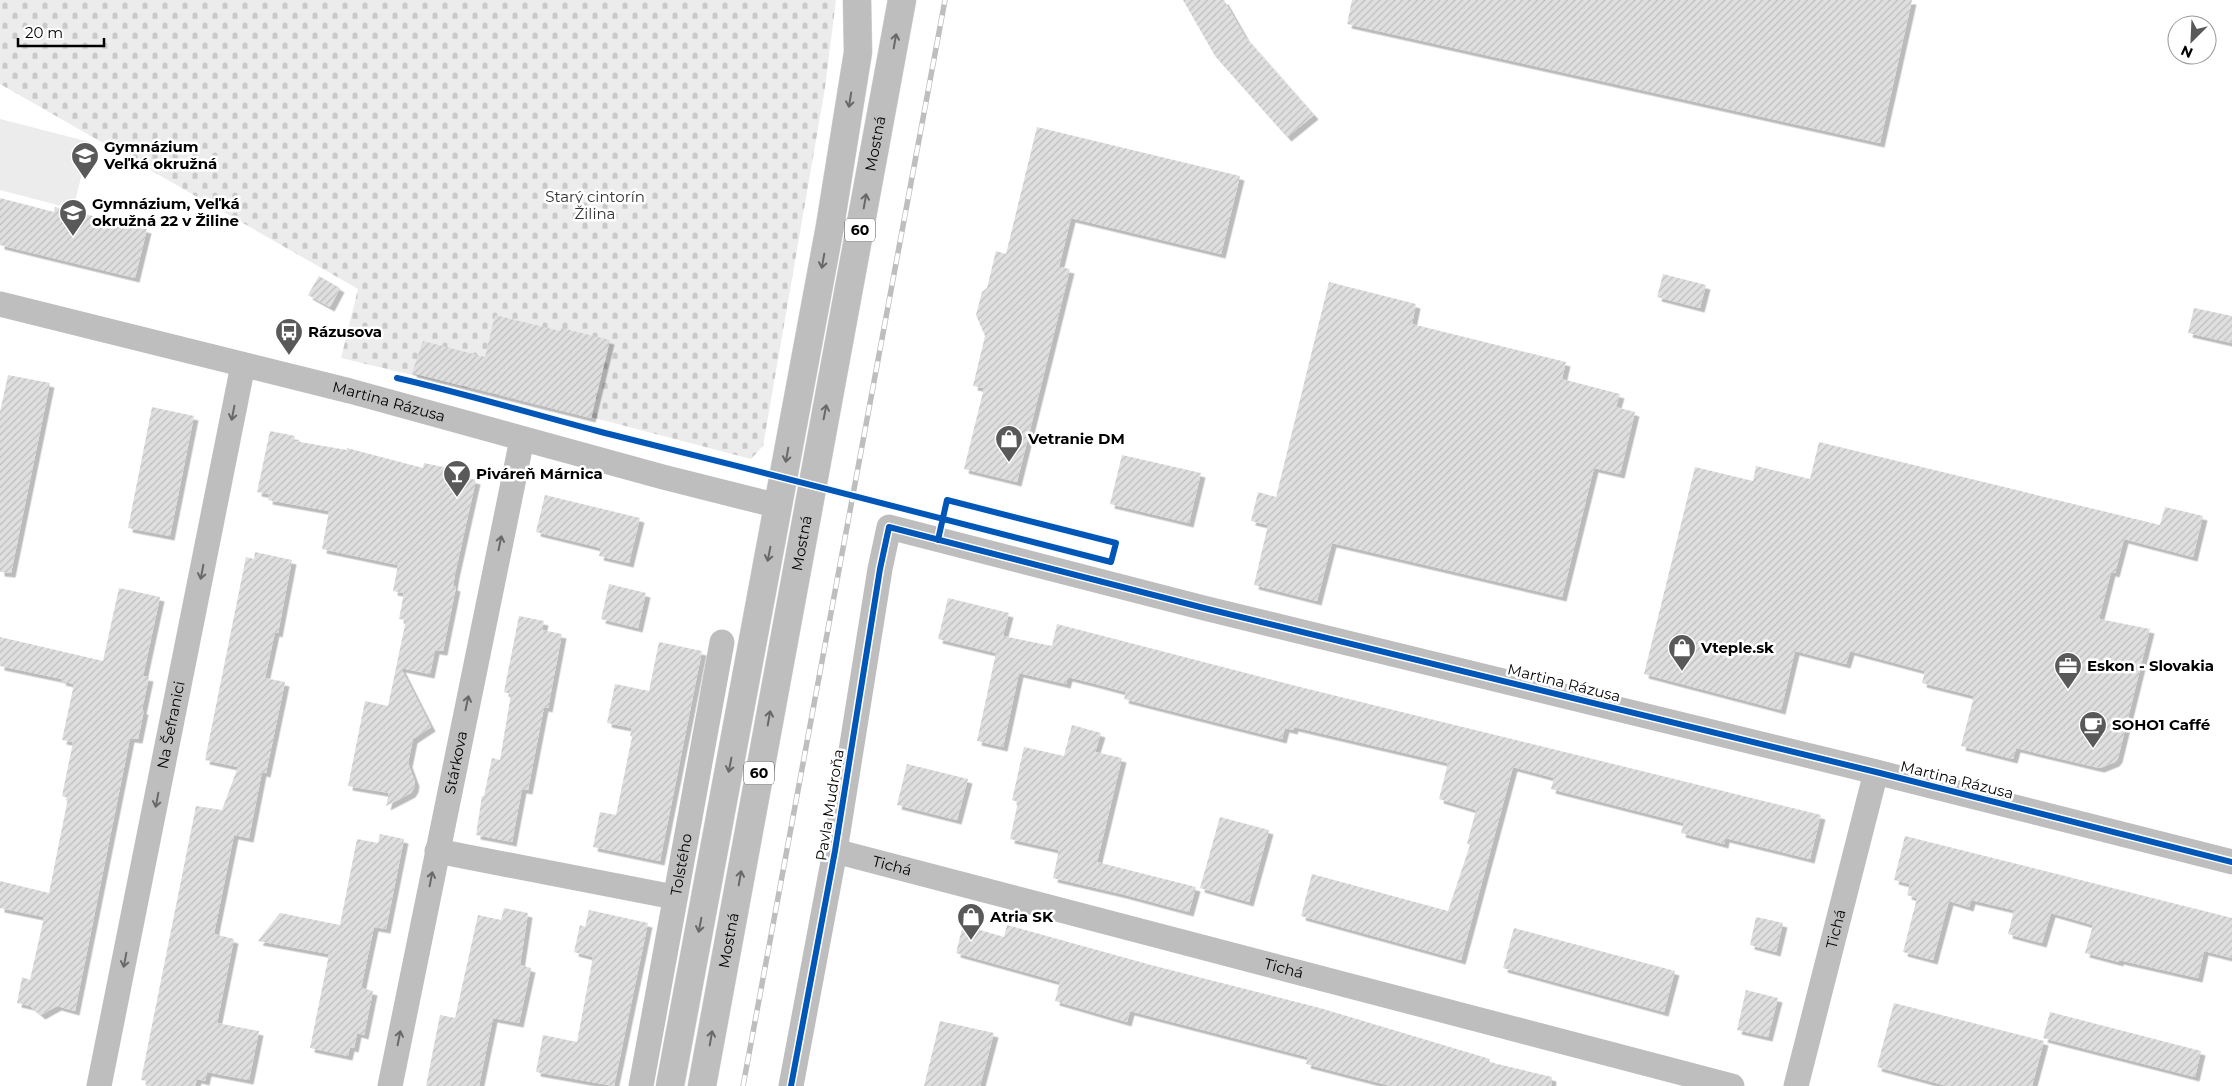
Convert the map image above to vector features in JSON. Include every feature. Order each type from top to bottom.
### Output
[{"type":"main road","name":"Mostná","points":[[670,1086],[830,226],[858,52],[857,0]]},
{"type":"main road","points":[[858,52],[876,0]]},
{"type":"main road","name":"Mostná","points":[[702,1086],[902,0]]},
{"type":"street","name":"Martina Rázusa","points":[[0,304],[358,393],[778,506]]},
{"type":"street","name":"Na Šefranici","points":[[99,1086],[243,365]]},
{"type":"street","name":"Stárkova","points":[[390,1086],[522,438]]},
{"type":"street","name":"Martina Rázusa","points":[[889,527],[1223,612],[1876,772],[2232,862]]},
{"type":"street","name":"Pavla Mudroňa","points":[[791,1086],[835,851],[880,569],[889,527]]},
{"type":"street","name":"Tolstého","points":[[641,1086],[722,642]]},
{"type":"street","name":"Tichá","points":[[1796,1086],[1876,772]]},
{"type":"street","points":[[437,851],[674,897]]},
{"type":"street","name":"Tichá","points":[[835,851],[1732,1086]]},
{"type":"green space","name":"Starý cintorín Žilina","points":[[0,0],[836,0],[825,88],[763,446],[751,459],[606,421],[341,358],[358,289],[0,84]]},
{"type":"green space","points":[[0,119],[90,142],[73,209],[0,190]]},
{"type":"building","points":[[1183,0],[1224,0],[1245,37],[1314,115],[1287,137],[1215,56]]},
{"type":"building","points":[[1352,0],[1912,0],[1880,143],[1347,24]]},
{"type":"building","points":[[1037,127],[1240,176],[1221,254],[1071,218],[1059,267],[1070,269],[1017,482],[964,469],[984,388],[973,386],[985,336],[976,315],[982,292],[987,288],[996,251],[1006,254]]},
{"type":"building","name":"Gymnázium, Veľká okružná 22 v Žiline","points":[[0,198],[54,212],[55,207],[147,229],[135,278],[0,245]]},
{"type":"building","points":[[1663,274],[1706,285],[1700,308],[1657,297]]},
{"type":"building","points":[[319,276],[340,288],[330,307],[308,295]]},
{"type":"building","points":[[1329,282],[1416,304],[1412,324],[1566,362],[1562,379],[1620,394],[1616,407],[1635,412],[1620,474],[1594,468],[1562,597],[1332,543],[1317,601],[1254,585],[1268,525],[1251,521],[1258,492],[1276,497]]},
{"type":"building","points":[[2194,308],[2232,316],[2232,343],[2188,333]]},
{"type":"building","points":[[495,315],[560,331],[561,328],[610,340],[591,418],[412,373],[423,341],[485,357]]},
{"type":"building","points":[[8,375],[50,383],[11,573],[0,572],[0,412]]},
{"type":"building","points":[[152,407],[194,416],[170,536],[128,528]]},
{"type":"building","points":[[270,431],[295,436],[294,441],[347,450],[347,448],[423,468],[424,463],[448,468],[447,473],[476,480],[455,574],[453,586],[456,587],[443,651],[435,650],[430,674],[401,668],[431,727],[413,739],[408,763],[415,782],[414,788],[411,793],[386,806],[389,793],[348,786],[365,701],[388,706],[406,620],[399,619],[404,593],[393,591],[398,565],[322,549],[329,511],[268,500],[269,494],[257,492]]},
{"type":"building","points":[[1819,442],[2160,525],[2165,507],[2203,516],[2193,557],[2124,539],[2115,573],[2111,572],[2099,619],[2150,629],[2118,758],[2115,762],[2100,768],[2016,748],[2013,759],[1961,746],[1974,696],[1922,683],[1925,671],[1850,651],[1846,664],[1795,651],[1781,710],[1644,674],[1695,467],[1753,481],[1756,466],[1810,479]]},
{"type":"building","points":[[1122,455],[1201,473],[1189,523],[1110,504]]},
{"type":"building","points":[[545,495],[640,518],[629,563],[599,556],[601,548],[536,532]]},
{"type":"building","points":[[255,552],[292,560],[278,633],[275,632],[265,678],[285,682],[266,773],[262,772],[249,838],[234,835],[214,934],[234,939],[217,1023],[259,1031],[254,1056],[249,1080],[207,1072],[205,1081],[197,1079],[195,1086],[146,1086],[147,1081],[141,1080],[196,806],[222,810],[238,767],[205,760],[246,557],[254,559]]},
{"type":"building","points":[[609,584],[646,593],[638,628],[601,619]]},
{"type":"building","points":[[119,588],[160,597],[143,676],[149,677],[142,710],[144,710],[138,739],[130,738],[75,1011],[57,1006],[41,1015],[30,1006],[17,1003],[22,977],[30,980],[44,917],[0,908],[0,881],[49,893],[68,798],[62,796],[73,742],[62,740],[74,684],[61,681],[62,679],[0,666],[0,637],[103,661]]},
{"type":"building","points":[[948,598],[1009,613],[1003,636],[1052,646],[1057,624],[1304,688],[1821,815],[1810,859],[1725,838],[1724,844],[1681,833],[1684,823],[1551,789],[1554,778],[1513,767],[1461,960],[1301,916],[1312,874],[1448,911],[1470,845],[1467,844],[1476,810],[1439,799],[1448,763],[1294,727],[1293,730],[1285,728],[1282,739],[1124,699],[1126,692],[1096,684],[1068,677],[1066,684],[1019,673],[1003,747],[977,741],[996,653],[938,639]]},
{"type":"building","points":[[519,616],[544,621],[542,630],[562,634],[548,708],[544,707],[528,790],[522,789],[512,842],[476,835],[482,796],[484,796],[492,758],[500,760],[511,694],[504,692]]},
{"type":"building","points":[[659,642],[702,651],[660,861],[593,847],[600,812],[616,815],[632,737],[630,736],[632,728],[607,723],[615,684],[649,691]]},
{"type":"building","points":[[1072,725],[1101,733],[1095,752],[1122,758],[1097,862],[1196,887],[1189,912],[1053,878],[1059,850],[1010,839],[1018,802],[1012,800],[1024,747],[1064,756]]},
{"type":"building","points":[[907,764],[968,779],[957,820],[897,805]]},
{"type":"building","points":[[1220,817],[1269,830],[1249,902],[1200,888]]},
{"type":"building","points":[[380,834],[404,839],[386,929],[374,927],[361,988],[373,991],[364,1035],[357,1033],[354,1048],[350,1047],[348,1056],[310,1048],[329,954],[258,941],[280,913],[340,925],[357,839],[378,843]]},
{"type":"building","points":[[1905,836],[2232,918],[2232,958],[2204,951],[2198,978],[2119,960],[2119,962],[2085,953],[2093,925],[2051,913],[2042,943],[2008,934],[2014,910],[1971,900],[1969,907],[1949,901],[1933,960],[1903,952],[1917,898],[1907,895],[1910,884],[1894,880]]},
{"type":"building","points":[[504,908],[528,913],[520,965],[531,968],[519,1023],[493,1018],[479,1086],[426,1086],[440,1015],[455,1018],[478,915],[501,920]]},
{"type":"building","points":[[589,910],[648,923],[614,1086],[536,1072],[543,1035],[577,1042],[593,957],[574,952],[580,925],[585,927]]},
{"type":"building","points":[[1756,917],[1783,923],[1776,952],[1750,945]]},
{"type":"building","points":[[963,925],[1004,937],[1007,925],[1151,965],[1320,1008],[1490,1059],[1489,1062],[1552,1077],[1551,1086],[1391,1086],[1306,1064],[1308,1057],[1130,1011],[1127,1022],[1055,1001],[1060,982],[956,953]]},
{"type":"building","points":[[1514,928],[1675,971],[1664,1012],[1503,968]]},
{"type":"building","points":[[1746,990],[1778,998],[1768,1037],[1737,1030]]},
{"type":"building","points":[[1894,1003],[2044,1041],[2032,1086],[1947,1086],[1877,1067]]},
{"type":"building","points":[[2050,1012],[2201,1051],[2195,1077],[2043,1038]]},
{"type":"building","points":[[940,1021],[994,1033],[980,1086],[924,1086]]},
{"type":"railway","points":[[743,1086],[945,0]]},
{"type":"cycle path","points":[[397,378],[605,433],[858,497],[922,513],[985,529],[1111,562],[1116,543],[947,500],[938,540]]},
{"type":"cycle path","points":[[791,1086],[835,851],[880,569],[889,527],[1204,608],[1876,772],[2232,862]]},
{"type":"place","name":"Gymnázium Veľká okružná","points":[[85,180]]},
{"type":"place","name":"Gymnázium, Veľká okružná 22 v Žiline","points":[[73,237]]},
{"type":"place","name":"Rázusova","points":[[289,356]]},
{"type":"place","name":"Vetranie DM","points":[[1009,463]]},
{"type":"place","name":"Piváreň Márnica","points":[[457,498]]},
{"type":"place","name":"Vteple.sk","points":[[1682,672]]},
{"type":"place","name":"Eskon - Slovakia","points":[[2068,690]]},
{"type":"place","name":"SOHO1 Caffé","points":[[2093,749]]},
{"type":"place","name":"Atria SK","points":[[971,941]]}]
